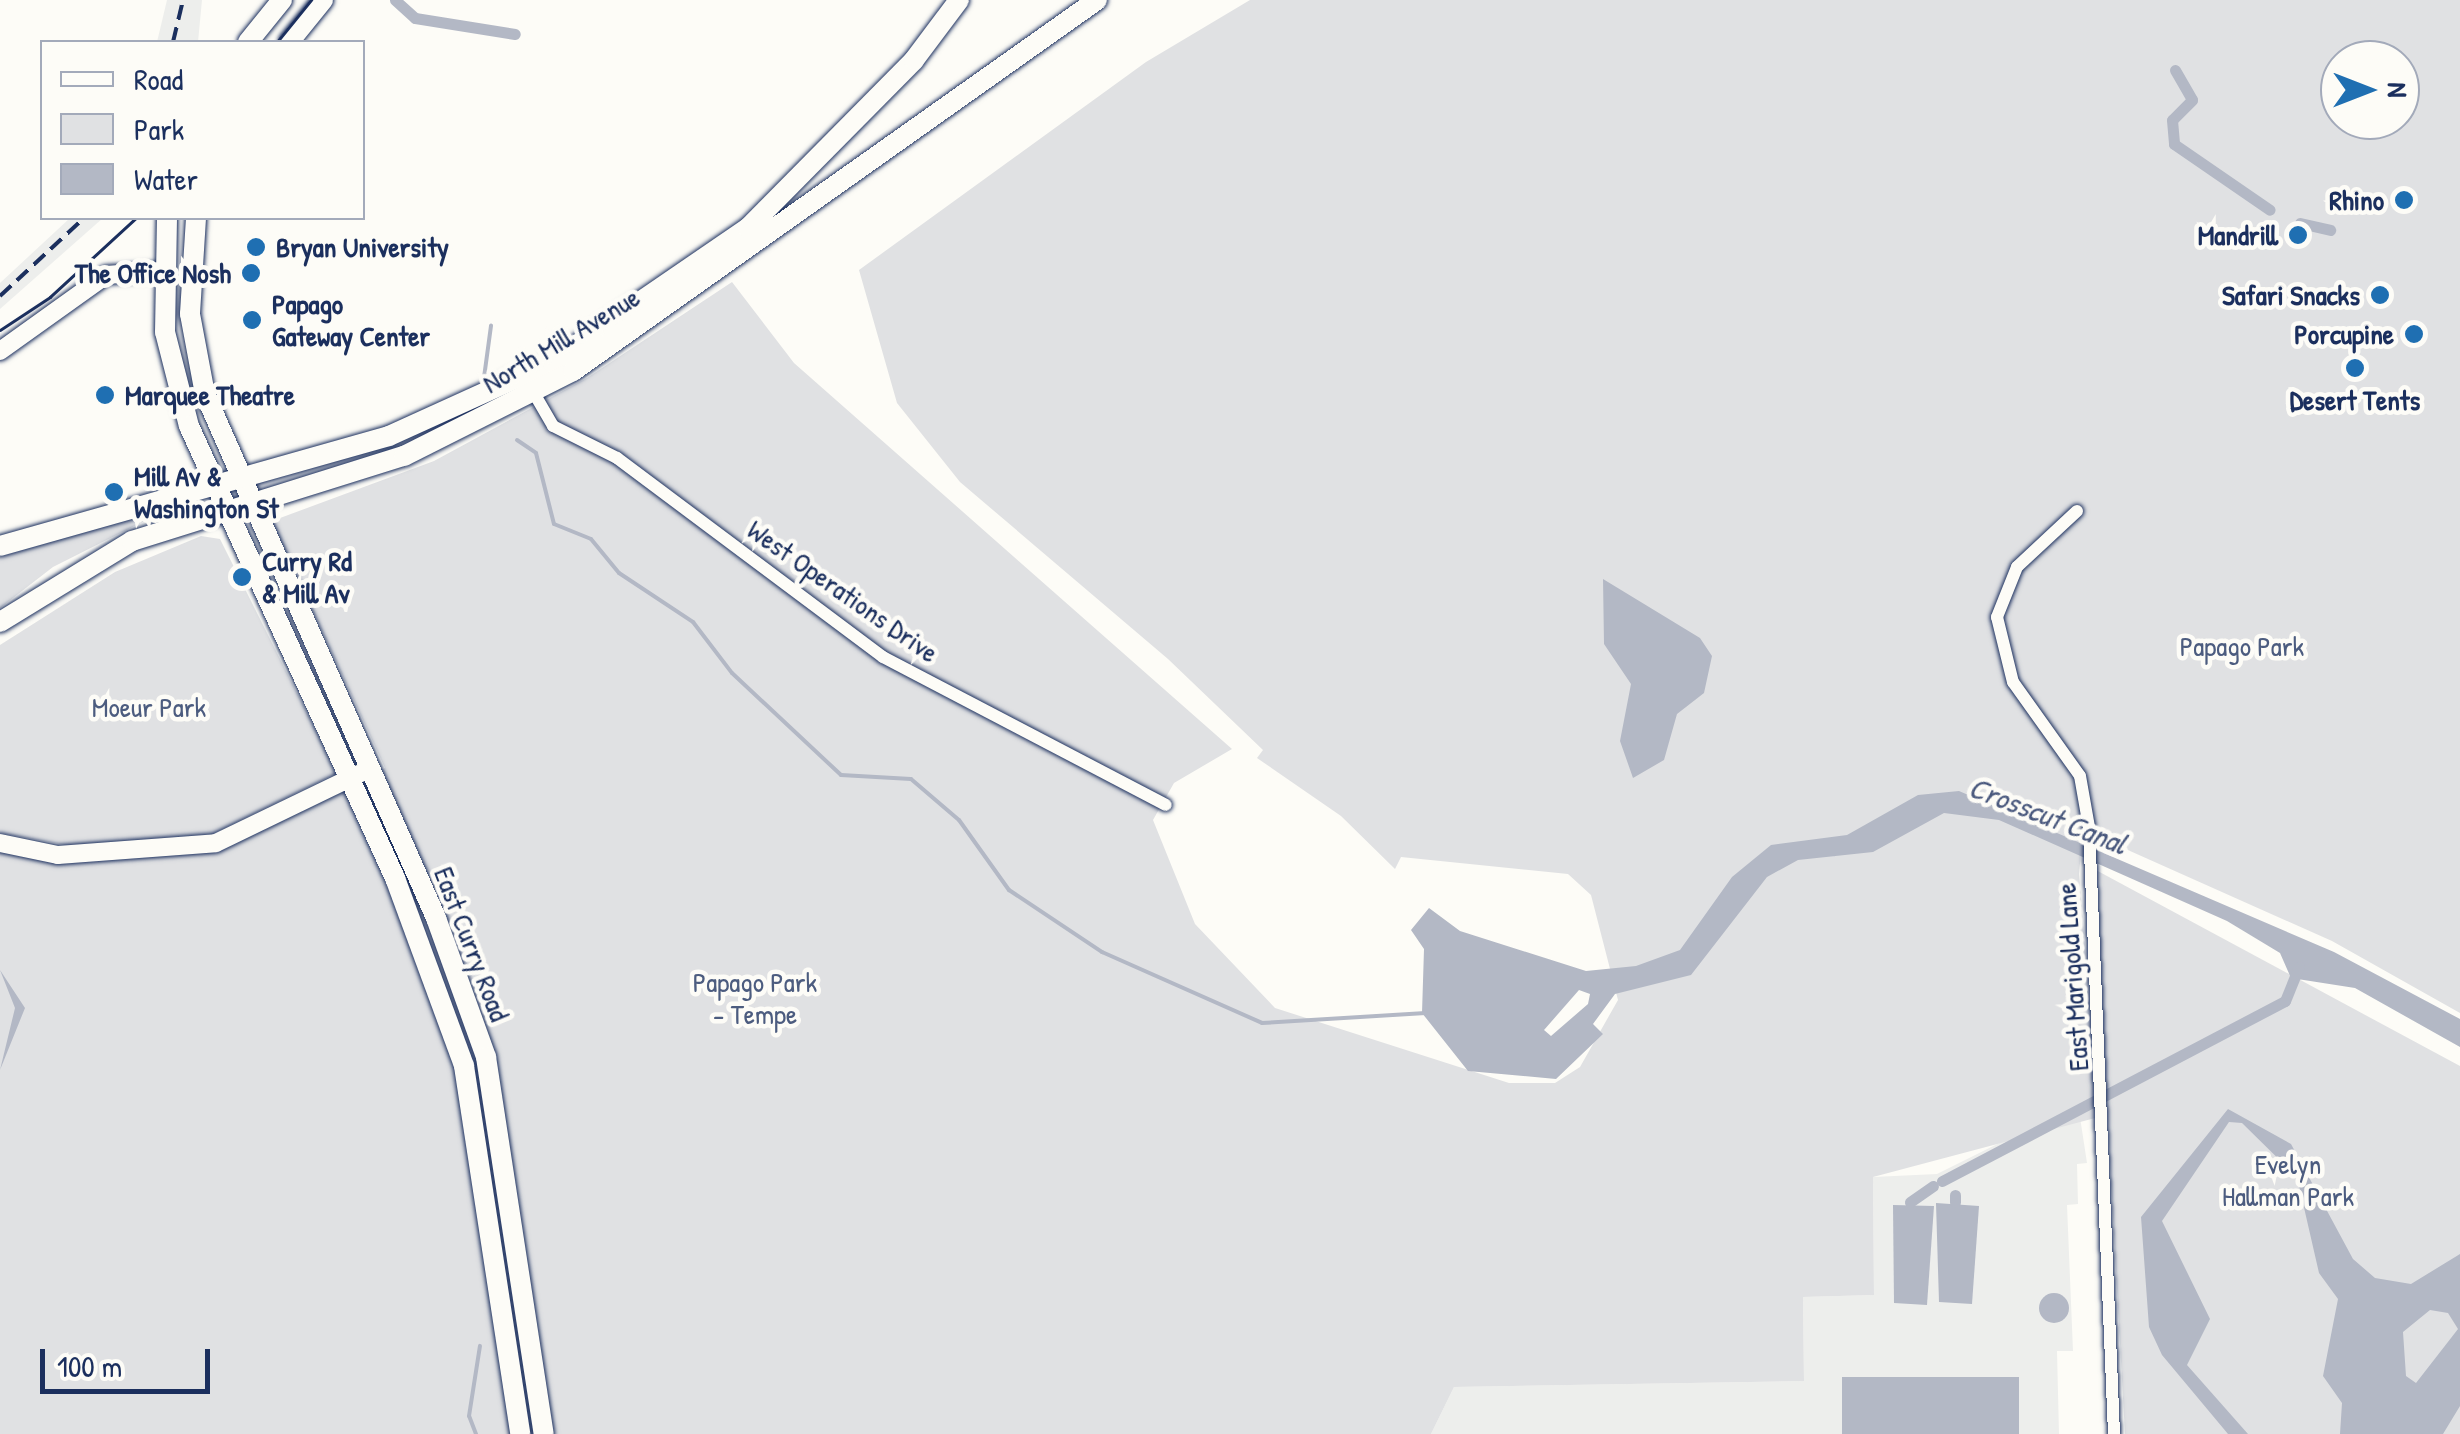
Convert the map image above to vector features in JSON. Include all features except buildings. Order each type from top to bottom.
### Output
[{"type":"main road","points":[[250,40],[282,0]]},
{"type":"main road","points":[[291,40],[323,0]]},
{"type":"main road","name":"North Mill Avenue","points":[[0,546],[430,422],[530,385],[748,228],[838,141],[959,0]]},
{"type":"main road","name":"North Mill Avenue","points":[[0,622],[132,541],[404,456],[530,385],[868,165],[1097,0]]},
{"type":"main road","points":[[838,141],[868,165]]},
{"type":"main road","name":"East Curry Road","points":[[167,220],[162,271],[173,374],[213,485],[349,778],[464,1066],[520,1434]]},
{"type":"main road","name":"East Curry Road","points":[[196,220],[192,338],[240,479],[456,967],[497,1097],[544,1434]]},
{"type":"street","points":[[1071,20],[1088,0]]},
{"type":"street","points":[[0,351],[114,271],[162,271]]},
{"type":"street","name":"West Operations Drive","points":[[530,385],[554,426],[618,458],[884,657],[1166,805]]},
{"type":"street","name":"East Marigold Lane","points":[[2077,511],[2017,566],[1998,630],[2013,682],[2080,776],[2089,827],[2114,1434]]},
{"type":"street","points":[[0,843],[58,855],[216,843],[369,769]]},
{"type":"shaded area","points":[[167,0],[202,0],[198,40],[157,40]]},
{"type":"shaded area","points":[[68,220],[101,220],[0,309],[0,283]]},
{"type":"shaded area","points":[[2078,1104],[2087,1163],[2077,1164],[2078,1204],[2067,1205],[2073,1351],[2057,1351],[2059,1434],[1431,1434],[1454,1387],[1804,1381],[1803,1297],[1874,1295],[1873,1177],[1937,1174]]},
{"type":"green space","points":[[1250,0],[2460,0],[2460,1013],[2332,941],[2083,830],[2079,874],[2099,1117],[1873,1177],[1874,1295],[1803,1297],[1804,1381],[1454,1387],[1431,1434],[0,1434],[0,850],[62,863],[219,852],[385,768],[272,521],[434,461],[587,378],[732,282],[794,363],[1232,749],[1174,783],[1153,820],[1195,924],[1275,1008],[1509,1083],[1555,1083],[1580,1067],[1618,1000],[1591,895],[1568,874],[1401,857],[1395,869],[1341,816],[1257,758],[1263,750],[1168,659],[960,482],[897,403],[859,270],[1146,62]]},
{"type":"green space","points":[[180,503],[53,567],[0,608],[0,557]]},
{"type":"green space","name":"Moeur Park","points":[[201,536],[220,539],[337,773],[208,836],[71,846],[0,833],[0,645],[115,572]]},
{"type":"green space","name":"Evelyn Hallman Park","points":[[2094,869],[2460,1066],[2460,1434],[2125,1434]]},
{"type":"water","points":[[1603,579],[1700,638],[1712,656],[1704,693],[1677,714],[1664,760],[1633,778],[1620,741],[1631,684],[1604,644]]},
{"type":"water","points":[[1959,791],[2334,952],[2460,1019],[2460,1047],[2355,988],[2291,978],[2280,953],[2227,921],[1999,820],[1944,813],[1873,852],[1798,860],[1767,877],[1691,975],[1615,994],[1593,1024],[1603,1034],[1556,1079],[1468,1071],[1422,1013],[1424,949],[1411,930],[1429,908],[1460,931],[1586,971],[1636,966],[1680,950],[1732,877],[1771,845],[1847,835],[1918,795]],"holes":[[[1579,990],[1590,994],[1588,1004],[1551,1036],[1544,1030]]]},
{"type":"water","points":[[0,970],[25,1008],[0,1070],[15,1008]]},
{"type":"water","points":[[2228,1109],[2291,1144],[2353,1259],[2375,1278],[2411,1284],[2460,1254],[2460,1406],[2443,1434],[2340,1434],[2342,1403],[2323,1376],[2338,1299],[2319,1273],[2297,1177],[2242,1123],[2229,1122],[2162,1221],[2210,1319],[2187,1365],[2248,1434],[2228,1434],[2162,1355],[2149,1327],[2141,1217]],"holes":[[[2430,1310],[2448,1313],[2458,1329],[2416,1383],[2406,1376],[2403,1332]]]},
{"type":"water","points":[[1936,1203],[1979,1206],[1972,1304],[1939,1302]]},
{"type":"water","points":[[1893,1205],[1934,1206],[1927,1305],[1894,1303]]},
{"type":"water","points":[[2054,1293],[2065,1297],[2069,1308],[2065,1319],[2054,1323],[2043,1319],[2039,1308],[2043,1297]]},
{"type":"water","points":[[1842,1377],[2019,1377],[2019,1434],[1842,1434]]},
{"type":"waterway","points":[[395,0],[415,18],[515,34]]},
{"type":"waterway","points":[[2175,70],[2192,100],[2172,120],[2174,144],[2270,210]]},
{"type":"waterway","points":[[2300,223],[2330,230]]},
{"type":"waterway","points":[[483,385],[491,326]]},
{"type":"waterway","points":[[517,440],[536,453],[554,524],[591,539],[619,573],[693,622],[732,673],[841,775],[911,779],[959,820],[1009,890],[1102,952],[1262,1023],[1426,1013]]},
{"type":"waterway","points":[[1942,1181],[2285,1001],[2299,967]]},
{"type":"waterway","points":[[1910,1202],[1933,1186]]},
{"type":"waterway","points":[[1955,1195],[1955,1202]]},
{"type":"waterway","points":[[476,1434],[469,1416],[480,1346]]},
{"type":"tram line","points":[[279,40],[311,0]]},
{"type":"tram line","points":[[0,330],[50,297],[134,220]]},
{"type":"railway","points":[[173,40],[183,0]]},
{"type":"railway","points":[[0,296],[82,220]]},
{"type":"place","name":"Rhino","points":[[2404,200]]},
{"type":"place","name":"Mandrill","points":[[2298,235]]},
{"type":"place","name":"Bryan University","points":[[256,247]]},
{"type":"place","name":"The Office Nosh","points":[[251,273]]},
{"type":"place","name":"Safari Snacks","points":[[2380,295]]},
{"type":"place","name":"Papago Gateway Center","points":[[252,320]]},
{"type":"place","name":"Porcupine","points":[[2414,334]]},
{"type":"place","name":"Desert Tents","points":[[2355,368]]},
{"type":"place","name":"Marquee Theatre","points":[[105,395]]},
{"type":"place","name":"Mill Av & Washington St","points":[[114,492]]},
{"type":"place","name":"Curry Rd & Mill Av","points":[[242,577]]},
{"type":"park label","name":"Papago Park","points":[[2242,646]]},
{"type":"park label","name":"Papago Park - Tempe","points":[[755,998]]},
{"type":"water label","name":"Crosscut Canal","points":[[2048,815]]}]
